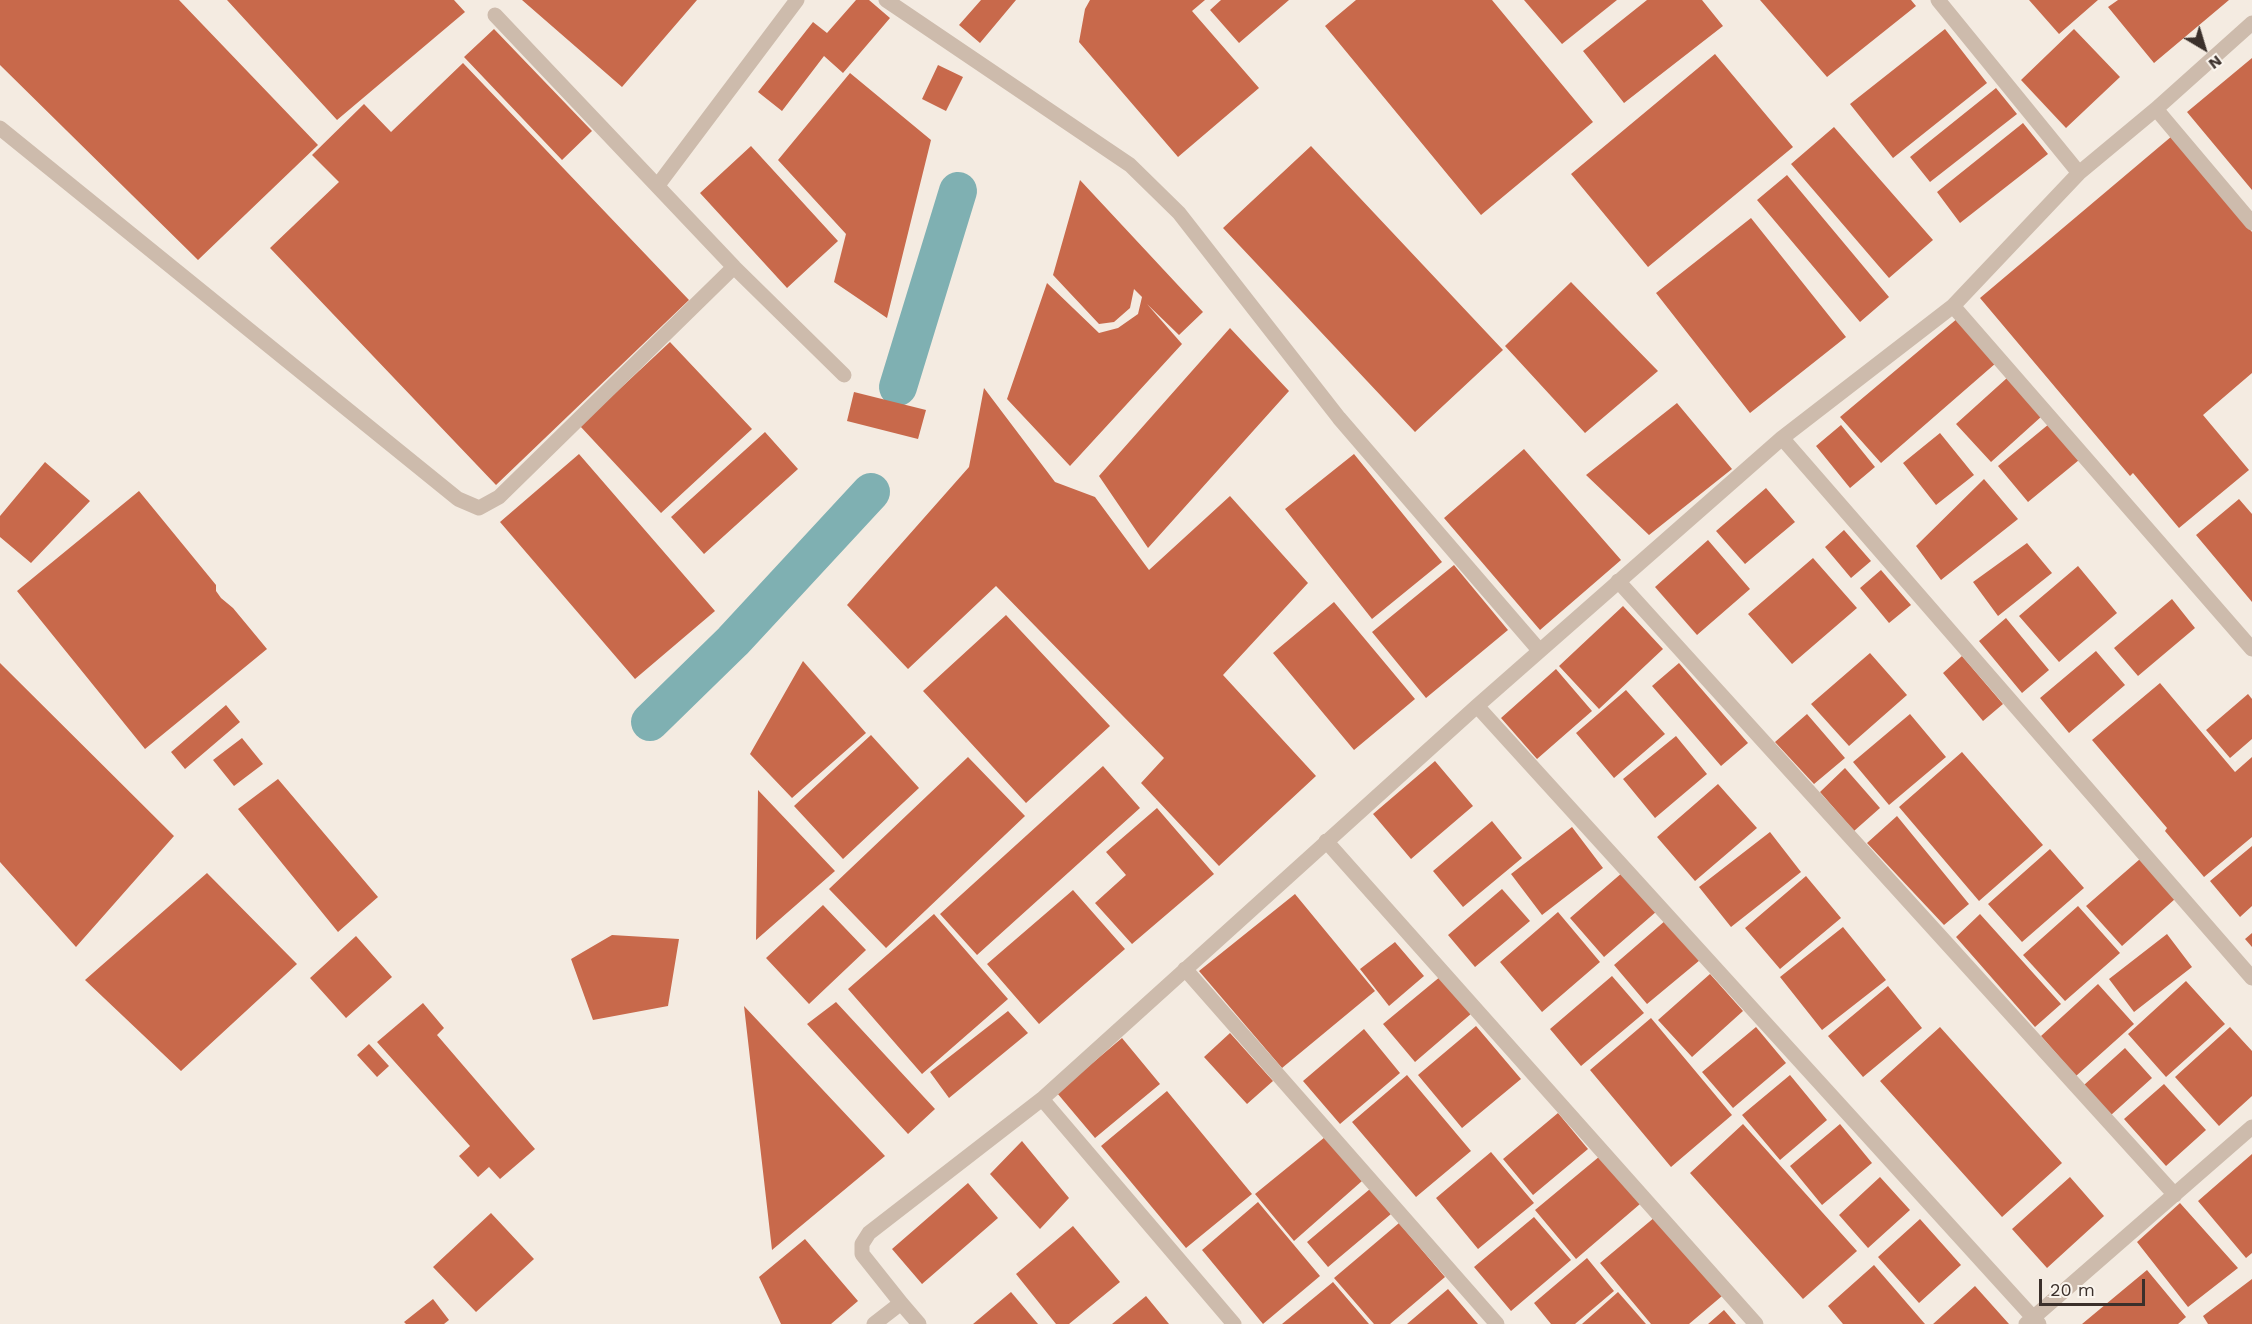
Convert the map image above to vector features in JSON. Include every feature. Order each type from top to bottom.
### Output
[{"type":"street","points":[[658,185],[797,0]]},
{"type":"street","points":[[886,0],[1130,165],[1179,213],[1339,418],[1539,650]]},
{"type":"street","points":[[1938,0],[2079,172]]},
{"type":"street","points":[[495,15],[734,267],[844,375]]},
{"type":"street","points":[[919,1324],[862,1254],[862,1244],[869,1233],[1042,1099],[1539,650],[1782,438],[1953,306],[2079,172],[2156,109],[2252,23]]},
{"type":"street","points":[[2156,109],[2252,223]]},
{"type":"street","points":[[0,128],[458,499],[480,508],[499,497],[734,267]]},
{"type":"street","points":[[1953,306],[2252,649]]},
{"type":"street","points":[[1782,438],[2252,978]]},
{"type":"street","points":[[1618,581],[2175,1195]]},
{"type":"street","points":[[1477,706],[2032,1322],[2252,1127]]},
{"type":"street","points":[[1326,841],[1756,1324]]},
{"type":"street","points":[[1185,969],[1497,1324]]},
{"type":"street","points":[[1042,1099],[1234,1324]]},
{"type":"street","points":[[874,1324],[901,1303]]},
{"type":"building","points":[[0,0],[179,0],[318,145],[198,260],[0,65]]},
{"type":"building","points":[[227,0],[454,0],[465,12],[337,120]]},
{"type":"building","points":[[522,0],[697,0],[622,87]]},
{"type":"building","points":[[856,0],[869,0],[890,18],[843,73],[824,56],[782,111],[758,92],[813,22],[827,33]]},
{"type":"building","points":[[981,0],[1016,0],[980,43],[959,25]]},
{"type":"building","points":[[1090,0],[1205,0],[1192,11],[1259,88],[1178,157],[1079,42],[1085,9]]},
{"type":"building","points":[[1221,0],[1289,0],[1239,43],[1210,10]]},
{"type":"building","points":[[1356,0],[1492,0],[1593,122],[1481,215],[1325,26]]},
{"type":"building","points":[[1524,0],[1617,0],[1562,44]]},
{"type":"building","points":[[1647,0],[1702,0],[1723,26],[1624,103],[1583,51]]},
{"type":"building","points":[[1760,0],[1911,0],[1916,6],[1827,77]]},
{"type":"building","points":[[2029,0],[2098,0],[2059,34]]},
{"type":"building","points":[[2118,0],[2229,0],[2154,63],[2108,7]]},
{"type":"building","points":[[494,29],[592,131],[562,160],[464,57]]},
{"type":"building","points":[[1945,29],[1987,83],[1893,158],[1850,104]]},
{"type":"building","points":[[2074,29],[2120,77],[2066,128],[2021,80]]},
{"type":"building","points":[[1715,54],[1793,147],[1648,267],[1571,174]]},
{"type":"building","points":[[2252,58],[2252,190],[2187,112]]},
{"type":"building","points":[[463,63],[689,300],[496,485],[270,248],[339,182],[312,155],[364,104],[391,132]]},
{"type":"building","points":[[938,65],[963,77],[946,111],[922,99]]},
{"type":"building","points":[[850,73],[931,140],[887,318],[834,282],[846,234],[778,160]]},
{"type":"building","points":[[1996,88],[2017,114],[1930,182],[1910,157]]},
{"type":"building","points":[[2023,123],[2048,154],[1960,223],[1937,192]]},
{"type":"building","points":[[1834,127],[1933,240],[1889,278],[1791,164]]},
{"type":"building","points":[[2172,136],[2252,232],[2252,373],[2203,415],[2249,470],[2179,528],[2133,473],[2130,476],[1980,298]]},
{"type":"building","points":[[751,146],[838,241],[787,288],[700,193]]},
{"type":"building","points":[[1311,146],[1503,350],[1415,432],[1223,228]]},
{"type":"building","points":[[1787,175],[1889,297],[1860,322],[1757,200]]},
{"type":"building","points":[[1080,180],[1203,312],[1179,335],[1147,304],[1182,344],[1070,466],[1007,399],[1047,283],[1099,333],[1118,328],[1138,314],[1142,297],[1134,289],[1130,308],[1114,322],[1099,324],[1053,275]]},
{"type":"building","points":[[1751,218],[1846,337],[1750,413],[1656,293]]},
{"type":"building","points":[[1571,282],[1658,371],[1585,433],[1505,346]]},
{"type":"building","points":[[1958,318],[1996,363],[1881,463],[1840,417]]},
{"type":"building","points":[[1230,328],[1289,391],[1148,548],[1099,476]]},
{"type":"building","points":[[670,342],[752,429],[661,513],[580,426]]},
{"type":"building","points":[[2007,378],[2042,416],[1991,462],[1956,424]]},
{"type":"building","points":[[984,388],[1055,482],[1095,497],[1149,570],[1230,496],[1308,583],[1223,675],[1316,776],[1219,866],[1141,783],[1164,758],[996,586],[908,669],[847,605],[969,467]]},
{"type":"building","points":[[854,392],[926,410],[918,439],[847,421]]},
{"type":"building","points":[[1677,403],[1732,469],[1649,535],[1586,475]]},
{"type":"building","points":[[2049,424],[2079,460],[2028,502],[1998,466]]},
{"type":"building","points":[[1841,425],[1875,467],[1850,488],[1816,446]]},
{"type":"building","points":[[765,432],[798,469],[704,554],[671,517]]},
{"type":"building","points":[[1940,433],[1974,475],[1936,505],[1903,463]]},
{"type":"building","points":[[1524,449],[1621,560],[1540,630],[1444,518]]},
{"type":"building","points":[[579,454],[715,611],[635,679],[500,522]]},
{"type":"building","points":[[1354,454],[1442,562],[1372,619],[1285,509]]},
{"type":"building","points":[[45,462],[90,501],[31,563],[0,537],[0,516]]},
{"type":"building","points":[[1984,479],[2018,519],[1941,580],[1916,546]]},
{"type":"building","points":[[1766,488],[1795,522],[1745,564],[1716,531]]},
{"type":"building","points":[[139,491],[216,585],[216,591],[221,598],[233,608],[267,649],[145,749],[17,591]]},
{"type":"building","points":[[2239,499],[2252,514],[2252,602],[2196,535]]},
{"type":"building","points":[[1844,530],[1871,561],[1851,578],[1825,547]]},
{"type":"building","points":[[1708,540],[1750,589],[1697,635],[1655,587]]},
{"type":"building","points":[[2027,543],[2052,573],[1998,616],[1973,582]]},
{"type":"building","points":[[1813,558],[1857,608],[1792,664],[1748,614]]},
{"type":"building","points":[[1454,565],[1508,630],[1426,698],[1372,632]]},
{"type":"building","points":[[2078,566],[2117,613],[2059,662],[2019,616]]},
{"type":"building","points":[[1881,570],[1911,605],[1889,623],[1860,588]]},
{"type":"building","points":[[2172,599],[2195,628],[2138,676],[2114,648]]},
{"type":"building","points":[[1334,602],[1415,699],[1354,750],[1273,653]]},
{"type":"building","points":[[1623,606],[1663,649],[1599,709],[1559,666]]},
{"type":"building","points":[[1006,615],[1110,726],[1026,803],[923,691]]},
{"type":"building","points":[[2006,618],[2049,670],[2022,693],[1979,641]]},
{"type":"building","points":[[2096,651],[2125,685],[2069,733],[2040,698]]},
{"type":"building","points":[[1870,653],[1907,695],[1849,746],[1811,704]]},
{"type":"building","points":[[1962,656],[2003,704],[1983,721],[1943,673]]},
{"type":"building","points":[[803,661],[866,733],[792,798],[750,754]]},
{"type":"building","points":[[0,663],[174,836],[76,947],[0,862]]},
{"type":"building","points":[[1679,663],[1748,743],[1721,766],[1652,686]]},
{"type":"building","points":[[1556,669],[1592,711],[1537,759],[1501,718]]},
{"type":"building","points":[[2160,683],[2235,772],[2252,757],[2252,837],[2204,877],[2165,831],[2167,828],[2092,740]]},
{"type":"building","points":[[1626,690],[1665,734],[1614,778],[1576,733]]},
{"type":"building","points":[[2248,694],[2252,699],[2252,739],[2230,758],[2206,730]]},
{"type":"building","points":[[226,705],[240,722],[185,769],[171,752]]},
{"type":"building","points":[[1807,714],[1845,758],[1814,784],[1775,742]]},
{"type":"building","points":[[1910,714],[1946,757],[1889,805],[1853,762]]},
{"type":"building","points":[[871,735],[919,788],[843,859],[794,806]]},
{"type":"building","points":[[1676,736],[1707,774],[1655,818],[1623,779]]},
{"type":"building","points":[[242,738],[263,764],[234,786],[213,760]]},
{"type":"building","points":[[1962,752],[2043,845],[1979,901],[1899,807]]},
{"type":"building","points":[[968,757],[1025,816],[886,948],[829,889]]},
{"type":"building","points":[[1435,761],[1473,806],[1411,859],[1373,814]]},
{"type":"building","points":[[1103,766],[1140,808],[977,955],[940,914]]},
{"type":"building","points":[[1845,768],[1880,808],[1854,831],[1820,792]]},
{"type":"building","points":[[278,779],[378,897],[338,932],[238,809]]},
{"type":"building","points":[[1718,784],[1757,828],[1695,881],[1657,837]]},
{"type":"building","points":[[758,790],[835,871],[756,940]]},
{"type":"building","points":[[1157,808],[1214,874],[1132,944],[1095,903],[1126,875],[1106,852]]},
{"type":"building","points":[[1897,816],[1969,904],[1944,925],[1867,843]]},
{"type":"building","points":[[1492,821],[1522,858],[1463,907],[1433,871]]},
{"type":"building","points":[[1572,827],[1603,868],[1542,915],[1511,874]]},
{"type":"building","points":[[1770,832],[1801,872],[1731,927],[1699,887]]},
{"type":"building","points":[[2252,846],[2252,906],[2240,917],[2210,881]]},
{"type":"building","points":[[2050,849],[2084,888],[2022,942],[1988,904]]},
{"type":"building","points":[[2140,859],[2175,899],[2122,946],[2086,906]]},
{"type":"building","points":[[1623,872],[1657,911],[1604,957],[1570,918]]},
{"type":"building","points":[[207,873],[297,964],[181,1071],[85,980]]},
{"type":"building","points":[[1806,876],[1841,918],[1780,969],[1745,928]]},
{"type":"building","points":[[1502,889],[1530,921],[1475,967],[1448,935]]},
{"type":"building","points":[[1073,890],[1125,949],[1039,1024],[987,964]]},
{"type":"building","points":[[1295,894],[1375,991],[1282,1068],[1199,971]]},
{"type":"building","points":[[823,905],[866,950],[809,1004],[766,958]]},
{"type":"building","points":[[2078,906],[2120,953],[2065,1001],[2023,955]]},
{"type":"building","points":[[1558,912],[1600,962],[1542,1012],[1500,962]]},
{"type":"building","points":[[934,914],[1008,999],[922,1074],[848,989]]},
{"type":"building","points":[[1980,914],[2061,1004],[2035,1027],[1956,937]]},
{"type":"building","points":[[1666,920],[1700,960],[1647,1004],[1614,965]]},
{"type":"building","points":[[1843,927],[1886,980],[1822,1030],[1780,977]]},
{"type":"building","points":[[2252,933],[2252,947],[2245,939]]},
{"type":"building","points":[[2167,934],[2192,967],[2134,1012],[2109,979]]},
{"type":"building","points":[[612,935],[679,939],[668,1006],[593,1020],[571,959]]},
{"type":"building","points":[[356,936],[392,977],[346,1018],[310,978]]},
{"type":"building","points":[[1395,942],[1424,976],[1389,1006],[1360,969]]},
{"type":"building","points":[[1710,974],[1743,1011],[1692,1057],[1658,1020]]},
{"type":"building","points":[[1441,976],[1472,1013],[1415,1062],[1383,1024]]},
{"type":"building","points":[[1612,976],[1644,1013],[1581,1066],[1550,1029]]},
{"type":"building","points":[[2186,981],[2225,1024],[2166,1077],[2128,1034]]},
{"type":"building","points":[[2098,984],[2134,1024],[2076,1076],[2041,1036]]},
{"type":"building","points":[[1888,986],[1922,1028],[1863,1077],[1828,1036]]},
{"type":"building","points":[[836,1002],[935,1109],[908,1134],[807,1024]]},
{"type":"building","points":[[423,1003],[444,1028],[437,1035],[535,1149],[500,1179],[489,1167],[478,1177],[459,1156],[470,1146],[377,1042]]},
{"type":"building","points":[[744,1006],[885,1156],[772,1250]]},
{"type":"building","points":[[1008,1011],[1028,1033],[949,1098],[930,1072]]},
{"type":"building","points":[[1651,1018],[1732,1115],[1671,1167],[1590,1070]]},
{"type":"building","points":[[1476,1026],[1521,1079],[1462,1128],[1418,1075]]},
{"type":"building","points":[[1756,1027],[1786,1063],[1733,1108],[1702,1072]]},
{"type":"building","points":[[1940,1027],[2062,1163],[2002,1217],[1880,1081]]},
{"type":"building","points":[[2230,1027],[2252,1051],[2252,1096],[2219,1126],[2175,1077]]},
{"type":"building","points":[[1364,1029],[1400,1073],[1340,1124],[1303,1081]]},
{"type":"building","points":[[1230,1033],[1273,1081],[1247,1104],[1204,1057]]},
{"type":"building","points":[[1122,1038],[1160,1084],[1095,1138],[1057,1093]]},
{"type":"building","points":[[369,1044],[389,1066],[377,1077],[357,1055]]},
{"type":"building","points":[[2125,1048],[2152,1078],[2111,1115],[2084,1085]]},
{"type":"building","points":[[1407,1075],[1471,1151],[1416,1197],[1352,1122]]},
{"type":"building","points":[[1790,1075],[1827,1120],[1780,1160],[1742,1115]]},
{"type":"building","points":[[2164,1084],[2206,1130],[2166,1166],[2124,1119]]},
{"type":"building","points":[[1167,1091],[1252,1194],[1186,1248],[1101,1146]]},
{"type":"building","points":[[1558,1113],[1588,1149],[1533,1195],[1503,1159]]},
{"type":"building","points":[[1743,1124],[1857,1251],[1803,1299],[1690,1173]]},
{"type":"building","points":[[1840,1124],[1872,1163],[1822,1205],[1790,1166]]},
{"type":"building","points":[[1325,1137],[1362,1181],[1294,1241],[1255,1194]]},
{"type":"building","points":[[1022,1141],[1069,1198],[1040,1229],[990,1174]]},
{"type":"building","points":[[1491,1152],[1534,1203],[1478,1249],[1436,1198]]},
{"type":"building","points":[[2252,1154],[2252,1253],[2246,1258],[2198,1201]]},
{"type":"building","points":[[1600,1156],[1640,1204],[1576,1259],[1535,1210]]},
{"type":"building","points":[[1880,1177],[1910,1210],[1868,1248],[1839,1215]]},
{"type":"building","points":[[2070,1177],[2104,1216],[2047,1268],[2012,1229]]},
{"type":"building","points":[[968,1183],[998,1218],[922,1284],[892,1249]]},
{"type":"building","points":[[1370,1189],[1391,1214],[1328,1267],[1307,1242]]},
{"type":"building","points":[[1258,1202],[1320,1276],[1263,1324],[1202,1250]]},
{"type":"building","points":[[2180,1203],[2238,1268],[2188,1307],[2137,1242]]},
{"type":"building","points":[[491,1213],[534,1259],[476,1312],[433,1267]]},
{"type":"building","points":[[1534,1217],[1571,1260],[1511,1311],[1474,1267]]},
{"type":"building","points":[[1655,1217],[1722,1296],[1689,1324],[1651,1324],[1600,1263]]},
{"type":"building","points":[[1920,1219],[1961,1265],[1919,1303],[1878,1257]]},
{"type":"building","points":[[1399,1223],[1445,1277],[1390,1324],[1374,1324],[1334,1278]]},
{"type":"building","points":[[1073,1226],[1120,1282],[1069,1324],[1056,1324],[1016,1274]]},
{"type":"building","points":[[805,1239],[858,1301],[831,1324],[781,1324],[759,1277]]},
{"type":"building","points":[[1587,1258],[1614,1291],[1575,1324],[1551,1324],[1534,1303]]},
{"type":"building","points":[[1874,1265],[1925,1324],[1843,1324],[1828,1306]]},
{"type":"building","points":[[2147,1270],[2186,1317],[2178,1324],[2082,1324]]},
{"type":"building","points":[[2252,1279],[2252,1324],[2208,1324],[2203,1316]]},
{"type":"building","points":[[1333,1282],[1369,1324],[1282,1324]]},
{"type":"building","points":[[1975,1286],[2009,1324],[1933,1324]]},
{"type":"building","points":[[1448,1289],[1478,1324],[1407,1324]]},
{"type":"building","points":[[1011,1292],[1038,1324],[973,1324]]},
{"type":"building","points":[[1618,1292],[1646,1324],[1582,1324]]},
{"type":"building","points":[[1146,1296],[1169,1324],[1112,1324]]},
{"type":"building","points":[[433,1299],[449,1320],[444,1324],[406,1324],[404,1322]]},
{"type":"building","points":[[1724,1310],[1736,1324],[1708,1324]]},
{"type":"waterway","points":[[898,387],[958,191]]},
{"type":"waterway","points":[[650,722],[733,641],[871,492]]}]
